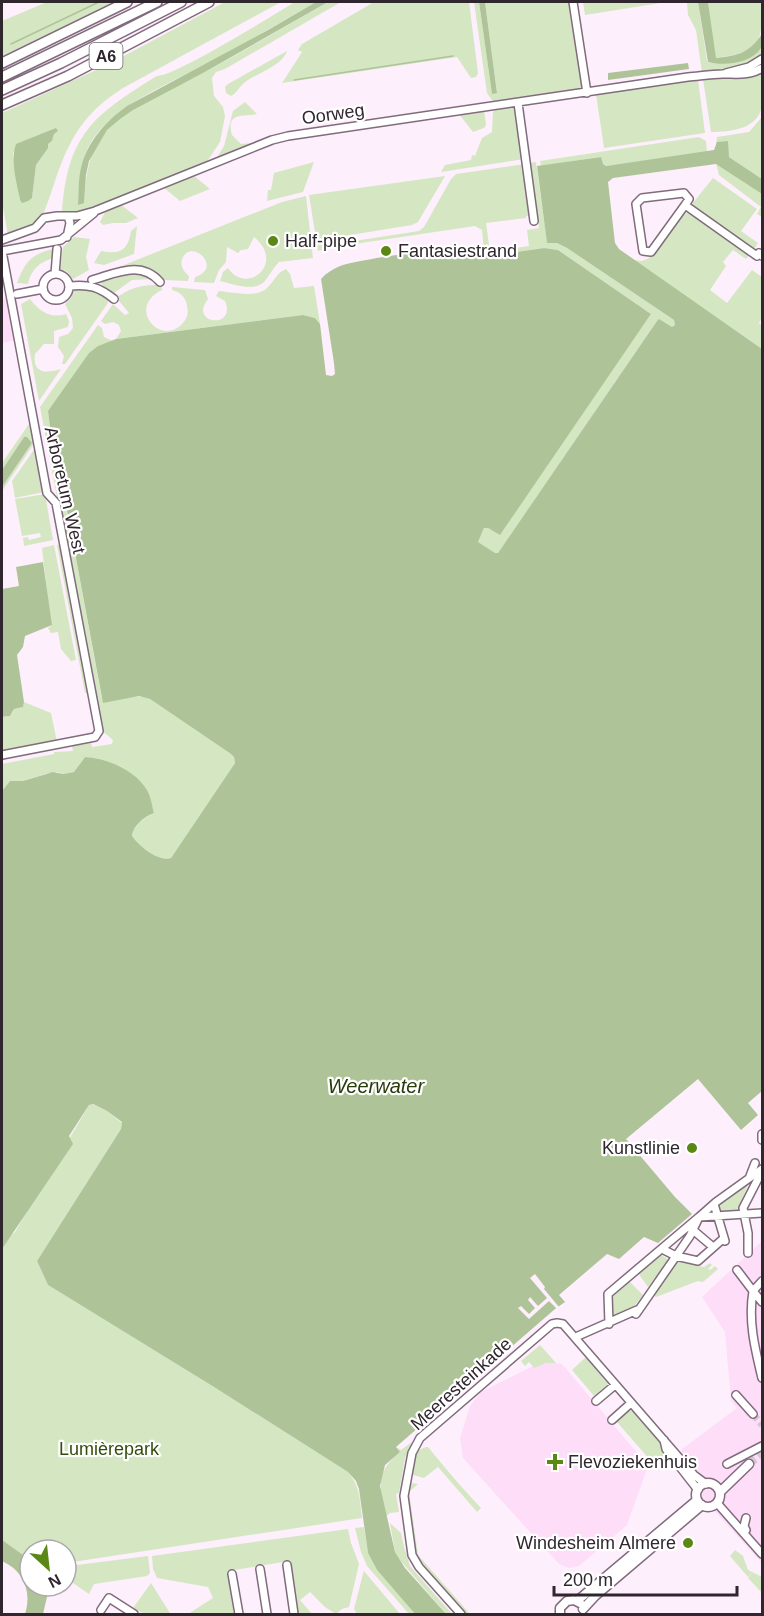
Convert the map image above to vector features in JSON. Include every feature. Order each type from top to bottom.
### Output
[{"type":"highway","name":"A6","points":[[2,63],[128,2]]},
{"type":"highway","name":"A6","points":[[2,77],[157,2]]},
{"type":"highway","name":"A6","points":[[2,90],[181,2]]},
{"type":"highway","name":"A6","points":[[2,105],[68,76],[209,2]]},
{"type":"main road","points":[[700,1502],[698,1490],[713,1487],[736,1476],[750,1464]]},
{"type":"main road","points":[[700,1502],[710,1507],[717,1503],[713,1487]]},
{"type":"main road","points":[[560,1614],[563,1603],[570,1600],[577,1601],[700,1502]]},
{"type":"main road","points":[[577,1601],[583,1612],[595,1596],[700,1502]]},
{"type":"street","points":[[573,2],[587,93]]},
{"type":"street","name":"Oorweg","points":[[3,240],[35,228],[44,218],[95,211],[272,140],[303,133],[688,77],[724,74],[749,68],[762,59]]},
{"type":"street","name":"Oorweg","points":[[724,74],[735,76],[762,68]]},
{"type":"street","points":[[518,103],[534,221]]},
{"type":"street","points":[[684,193],[689,199],[685,205],[651,252],[643,251],[636,204],[642,198],[684,193]]},
{"type":"street","points":[[685,205],[757,256],[759,253],[762,256]]},
{"type":"street","name":"Oorweg","points":[[3,250],[48,244],[67,237],[95,211]]},
{"type":"street","points":[[67,237],[70,226],[68,216]]},
{"type":"street","points":[[55,274],[57,249]]},
{"type":"street","name":"Arboretum West","points":[[2,755],[98,735],[99,731],[56,503],[47,493],[3,250]]},
{"type":"street","points":[[70,286],[87,284],[92,280],[127,271],[142,270],[152,273],[160,282]]},
{"type":"street","points":[[55,274],[65,277],[70,286],[66,297],[57,301],[48,298],[43,290],[46,279],[55,274]]},
{"type":"street","points":[[92,280],[114,299]]},
{"type":"street","points":[[17,294],[43,290]]},
{"type":"street","points":[[762,1134],[762,1140]]},
{"type":"street","points":[[750,1176],[755,1163]]},
{"type":"street","points":[[608,1324],[608,1294],[714,1204],[750,1176],[762,1170]]},
{"type":"street","points":[[748,1253],[748,1233],[743,1208],[762,1170]]},
{"type":"street","points":[[662,1249],[676,1256],[698,1261],[713,1247],[725,1240],[714,1204]]},
{"type":"street","points":[[699,1217],[762,1213]]},
{"type":"street","points":[[578,1336],[637,1312],[693,1230],[699,1217]]},
{"type":"street","points":[[693,1230],[713,1247]]},
{"type":"street","points":[[736,1270],[762,1302]]},
{"type":"street","points":[[762,1281],[753,1291],[750,1313],[762,1378]]},
{"type":"street","name":"Meeresteinkade","points":[[461,1614],[414,1559],[404,1496],[412,1453],[420,1438],[548,1327],[557,1323],[563,1324],[615,1385]]},
{"type":"street","points":[[596,1401],[615,1385],[694,1475],[713,1487]]},
{"type":"street","points":[[736,1395],[753,1414]]},
{"type":"street","points":[[612,1420],[631,1403]]},
{"type":"street","points":[[664,1440],[666,1449],[698,1490]]},
{"type":"street","points":[[728,1464],[762,1446]]},
{"type":"street","points":[[717,1503],[762,1554]]},
{"type":"street","points":[[743,1533],[746,1530],[744,1526],[746,1518]]},
{"type":"street","points":[[287,1565],[294,1614]]},
{"type":"street","points":[[260,1569],[267,1614]]},
{"type":"street","points":[[232,1574],[239,1614]]},
{"type":"street","points":[[101,1610],[109,1598],[134,1614]]},
{"type":"shaded area","points":[[8,298],[15,340],[2,343],[2,299]]},
{"type":"shaded area","points":[[762,1241],[762,1563],[678,1471],[682,1449],[737,1408],[731,1401],[725,1332],[702,1297]]},
{"type":"shaded area","name":"Flevoziekenhuis","points":[[543,1361],[562,1364],[648,1466],[627,1525],[579,1566],[569,1568],[559,1564],[463,1458],[460,1438],[470,1406],[481,1392]]},
{"type":"green space","points":[[47,2],[116,2],[2,56],[2,21]]},
{"type":"green space","points":[[225,2],[281,2],[123,88],[97,108],[79,129],[65,154],[41,219],[36,225],[8,235],[2,202],[2,113],[105,66]],"holes":[[[54,134],[36,165],[32,198],[20,200],[13,153]]]},
{"type":"green space","points":[[295,2],[316,2],[230,51],[147,94],[110,120],[93,139],[85,156],[82,173],[84,203],[87,174],[96,146],[107,130],[126,113],[328,2],[341,2],[216,72],[212,78],[214,96],[223,107],[225,116],[220,142],[208,160],[86,212],[62,214],[65,187],[77,146],[100,116],[157,76],[203,56]]},
{"type":"green space","points":[[374,2],[469,2],[478,73],[476,77],[471,78],[457,57],[282,83],[302,52],[298,50],[302,44]]},
{"type":"green space","points":[[474,2],[479,2],[492,94],[497,92],[485,2],[571,2],[583,77],[581,89],[494,103],[487,93]]},
{"type":"green space","points":[[583,2],[667,2],[585,15]]},
{"type":"green space","points":[[687,2],[698,2],[709,63],[745,59],[762,45],[762,57],[744,67],[702,73],[696,30],[688,15]]},
{"type":"green space","points":[[708,2],[762,2],[761,28],[756,44],[742,53],[715,58]]},
{"type":"green space","points":[[287,51],[280,61],[249,79],[233,95],[226,93],[225,87],[228,84]]},
{"type":"green space","points":[[762,72],[762,106],[755,120],[735,130],[711,132],[703,79],[753,76]]},
{"type":"green space","points":[[698,80],[705,133],[604,148],[596,94]]},
{"type":"green space","points":[[245,102],[257,114],[234,119],[231,122],[232,135],[241,144],[253,143],[260,139],[260,141],[216,159],[224,146],[233,111]]},
{"type":"green space","points":[[514,107],[524,159],[441,172],[445,165],[471,160],[482,138],[492,132],[493,112],[497,109]]},
{"type":"green space","points":[[484,110],[486,125],[473,132],[459,114]]},
{"type":"green space","points":[[762,117],[762,179],[729,157],[718,145],[715,150],[717,137],[749,132]]},
{"type":"green space","points":[[699,137],[706,141],[707,152],[606,166],[600,157],[541,166],[540,161]]},
{"type":"green space","points":[[314,162],[303,192],[267,201],[274,173]]},
{"type":"green space","points":[[536,162],[547,242],[557,243],[567,248],[674,320],[675,325],[672,327],[657,321],[505,543],[495,554],[478,542],[484,528],[500,534],[651,314],[558,250],[544,248],[489,256],[484,252],[482,230],[475,226],[341,246],[348,242],[419,231],[424,227],[456,174],[525,164],[532,215],[526,218],[486,223],[490,252],[529,246],[527,230],[539,228],[529,163]]},
{"type":"green space","points":[[716,163],[762,194],[762,217],[757,214],[761,207],[719,175]]},
{"type":"green space","points":[[193,175],[210,189],[180,201],[163,187]]},
{"type":"green space","points":[[445,176],[418,222],[412,225],[344,236],[339,238],[331,248],[318,251],[309,195]]},
{"type":"green space","points":[[713,178],[757,209],[741,231],[758,243],[753,251],[693,209],[692,204]]},
{"type":"green space","points":[[306,196],[313,258],[279,262],[260,285],[243,286],[220,281],[223,272],[228,268],[236,276],[245,279],[260,273],[265,266],[266,257],[263,247],[254,237],[248,249],[238,253],[227,247],[226,262],[219,270],[214,283],[194,282],[195,277],[203,273],[206,262],[203,256],[192,251],[186,253],[182,259],[183,269],[189,276],[188,281],[165,280],[152,269],[143,267],[104,273],[282,202]]},
{"type":"green space","points":[[120,204],[138,218],[126,223],[103,225],[100,222],[105,212]]},
{"type":"green space","points":[[689,213],[750,254],[746,259],[733,250],[723,262],[726,266],[710,290],[727,303],[752,270],[762,277],[762,317],[759,323],[762,326],[762,349],[633,260],[642,261],[649,258],[682,214]]},
{"type":"green space","points":[[137,226],[134,254],[104,265],[94,263],[101,251],[122,250],[128,243],[131,231]]},
{"type":"green space","points":[[74,237],[90,239],[86,257],[89,270],[73,279],[66,271],[60,269],[63,247]]},
{"type":"green space","points":[[53,249],[53,258],[37,267],[31,274],[28,284],[17,283],[23,270],[34,256]]},
{"type":"green space","points":[[286,269],[294,288],[314,286],[320,324],[315,318],[303,315],[116,339],[121,331],[119,325],[113,322],[105,324],[101,321],[113,304],[125,315],[129,313],[119,301],[119,296],[134,288],[155,285],[161,285],[162,290],[152,297],[147,306],[147,314],[150,322],[157,328],[165,331],[173,330],[186,318],[188,311],[185,300],[172,290],[172,287],[205,290],[208,299],[203,307],[204,314],[213,320],[220,320],[225,316],[227,310],[225,301],[216,296],[219,291],[243,294],[261,292]]},
{"type":"green space","points":[[143,273],[153,279],[132,280],[114,293],[101,284],[104,280]]},
{"type":"green space","points":[[75,289],[94,290],[107,297],[108,303],[65,364],[62,364],[64,356],[58,347],[59,337],[68,334],[73,328],[72,318],[65,304]]},
{"type":"green space","points":[[30,299],[45,313],[66,314],[69,321],[68,327],[54,331],[54,344],[44,344],[35,354],[38,369],[46,372],[61,369],[39,401],[21,304]]},
{"type":"green space","points":[[98,325],[102,328],[104,337],[113,341],[98,346],[48,411],[102,699],[144,697],[150,699],[231,754],[235,763],[171,858],[166,859],[149,853],[132,836],[140,822],[154,813],[152,807],[100,759],[85,757],[74,772],[63,774],[57,772],[23,781],[10,781],[2,791],[2,764],[54,754],[54,752],[73,751],[72,746],[91,743],[92,747],[112,744],[113,740],[101,730],[40,407]]},
{"type":"green space","points":[[31,421],[35,442],[2,491],[2,487],[32,443],[24,437],[2,470],[2,463]]},
{"type":"green space","points":[[36,447],[44,492],[15,498],[12,481]]},
{"type":"green space","points":[[45,494],[53,540],[24,546],[23,538],[28,537],[29,540],[41,537],[40,533],[22,536],[15,499]]},
{"type":"green space","points":[[61,544],[89,692],[85,693],[57,545]]},
{"type":"green space","points":[[54,545],[76,660],[71,661],[61,649],[58,632],[51,633],[48,628],[51,626],[42,548]]},
{"type":"green space","points":[[24,702],[51,713],[57,742],[2,753],[2,717],[10,716],[14,709],[23,707]]},
{"type":"green space","name":"Lumièrepark","points":[[92,1104],[107,1111],[122,1123],[121,1129],[37,1261],[48,1285],[348,1472],[357,1488],[362,1518],[78,1561],[78,1538],[18,1538],[18,1553],[2,1542],[2,1249],[7,1239],[15,1232],[89,1105]]},
{"type":"green space","points":[[749,1183],[736,1212],[722,1213],[719,1204]]},
{"type":"green space","points":[[660,1254],[669,1260],[648,1287],[638,1273]]},
{"type":"green space","points":[[677,1261],[704,1267],[710,1263],[712,1265],[708,1269],[715,1266],[718,1269],[703,1282],[698,1281],[656,1297],[653,1294]]},
{"type":"green space","points":[[629,1281],[643,1295],[632,1309],[611,1318],[609,1316],[612,1296]]},
{"type":"green space","points":[[540,1345],[556,1363],[546,1363],[534,1368],[529,1362],[525,1366],[521,1361]]},
{"type":"green space","points":[[586,1357],[608,1384],[594,1396],[572,1370]]},
{"type":"green space","points":[[628,1411],[634,1411],[660,1441],[669,1459],[659,1470],[616,1421]]},
{"type":"green space","points":[[412,1442],[405,1458],[399,1493],[396,1494],[399,1512],[386,1516],[381,1489],[383,1474],[386,1466],[400,1452],[396,1447],[401,1450]]},
{"type":"green space","points":[[428,1447],[481,1508],[477,1512],[438,1467],[424,1478],[410,1474],[417,1453]]},
{"type":"green space","points":[[410,1483],[418,1484],[409,1492],[418,1555],[470,1614],[465,1614],[416,1559],[407,1497]]},
{"type":"green space","points":[[390,1523],[401,1533],[410,1566],[452,1614],[446,1614],[400,1560],[395,1552]]},
{"type":"green space","points":[[364,1527],[368,1553],[377,1570],[415,1614],[409,1614],[367,1566],[355,1528]]},
{"type":"green space","points":[[348,1529],[359,1564],[349,1607],[336,1614],[310,1592],[300,1600],[312,1614],[298,1614],[289,1561],[228,1571],[234,1614],[188,1614],[213,1598],[208,1587],[157,1578],[153,1569],[152,1556]]},
{"type":"green space","points":[[735,1550],[743,1556],[748,1570],[762,1577],[762,1593],[748,1578],[752,1573],[748,1577],[730,1556]]},
{"type":"green space","points":[[148,1556],[150,1573],[147,1576],[94,1584],[89,1594],[78,1586],[78,1565]]},
{"type":"green space","points":[[364,1570],[400,1614],[357,1614],[354,1609]]},
{"type":"green space","points":[[151,1583],[170,1613],[151,1615],[133,1608]]},
{"type":"water","points":[[316,2],[328,2],[133,110],[107,130],[89,161],[84,203],[78,205],[80,173],[84,158],[98,133],[119,112]]},
{"type":"water","points":[[479,2],[485,2],[497,93],[492,94]]},
{"type":"water","points":[[698,2],[708,2],[716,58],[731,56],[747,50],[762,34],[761,48],[751,58],[744,61],[721,64],[708,62]]},
{"type":"water","points":[[688,63],[689,69],[608,80],[608,73]]},
{"type":"water","points":[[56,128],[58,131],[36,165],[32,198],[22,203],[14,165],[16,144]]},
{"type":"water","name":"Weerwater","points":[[728,141],[729,157],[762,179],[762,194],[716,164],[613,178],[608,182],[615,243],[619,249],[762,349],[762,1091],[748,1103],[758,1115],[741,1130],[698,1079],[626,1139],[692,1214],[658,1243],[644,1237],[619,1259],[607,1254],[559,1295],[565,1302],[396,1447],[400,1452],[385,1465],[380,1486],[395,1552],[405,1568],[446,1614],[415,1614],[377,1570],[368,1553],[359,1489],[356,1481],[348,1472],[48,1285],[37,1261],[121,1129],[122,1122],[107,1111],[93,1104],[89,1105],[69,1136],[73,1144],[2,1249],[2,791],[10,781],[23,781],[53,772],[63,774],[74,772],[85,757],[111,763],[136,777],[147,790],[150,799],[154,813],[140,822],[132,836],[144,848],[166,859],[171,858],[235,763],[231,754],[150,699],[139,696],[103,703],[48,411],[89,353],[98,346],[116,339],[303,315],[315,318],[320,324],[326,375],[332,376],[335,374],[334,363],[321,279],[332,270],[353,263],[416,253],[461,251],[478,252],[489,256],[544,248],[558,250],[651,314],[500,535],[484,528],[478,542],[498,553],[657,321],[659,319],[672,327],[675,325],[674,320],[567,248],[557,243],[547,243],[537,166],[601,157],[606,166],[714,150],[717,142]]},
{"type":"water","points":[[24,437],[32,443],[2,487],[2,470]]},
{"type":"water","points":[[43,562],[52,625],[25,636],[23,647],[17,655],[23,707],[14,709],[10,716],[2,717],[2,589],[19,586],[16,567]]},
{"type":"water","points":[[2,1540],[18,1551],[18,1572],[2,1561]]},
{"type":"water","points":[[27,1598],[47,1598],[43,1614],[25,1614]]},
{"type":"pier","points":[[535,1274],[559,1307],[557,1309],[549,1301],[529,1319],[518,1308],[521,1306],[529,1314],[535,1308],[528,1300],[530,1297],[538,1306],[547,1298],[530,1278]]},
{"type":"waterway","points":[[11,44],[99,2]]},
{"type":"waterway","points":[[294,80],[453,56]]},
{"type":"tunnel","points":[[753,1414],[762,1425]]},
{"type":"tunnel","points":[[749,1464],[762,1453]]},
{"type":"place","name":"Half-pipe","points":[[273,241]]},
{"type":"place","name":"Fantasiestrand","points":[[386,251]]},
{"type":"place","name":"Kunstlinie","points":[[692,1148]]},
{"type":"place","name":"Flevoziekenhuis","points":[[555,1462]]},
{"type":"place","name":"Windesheim Almere","points":[[688,1543]]}]
